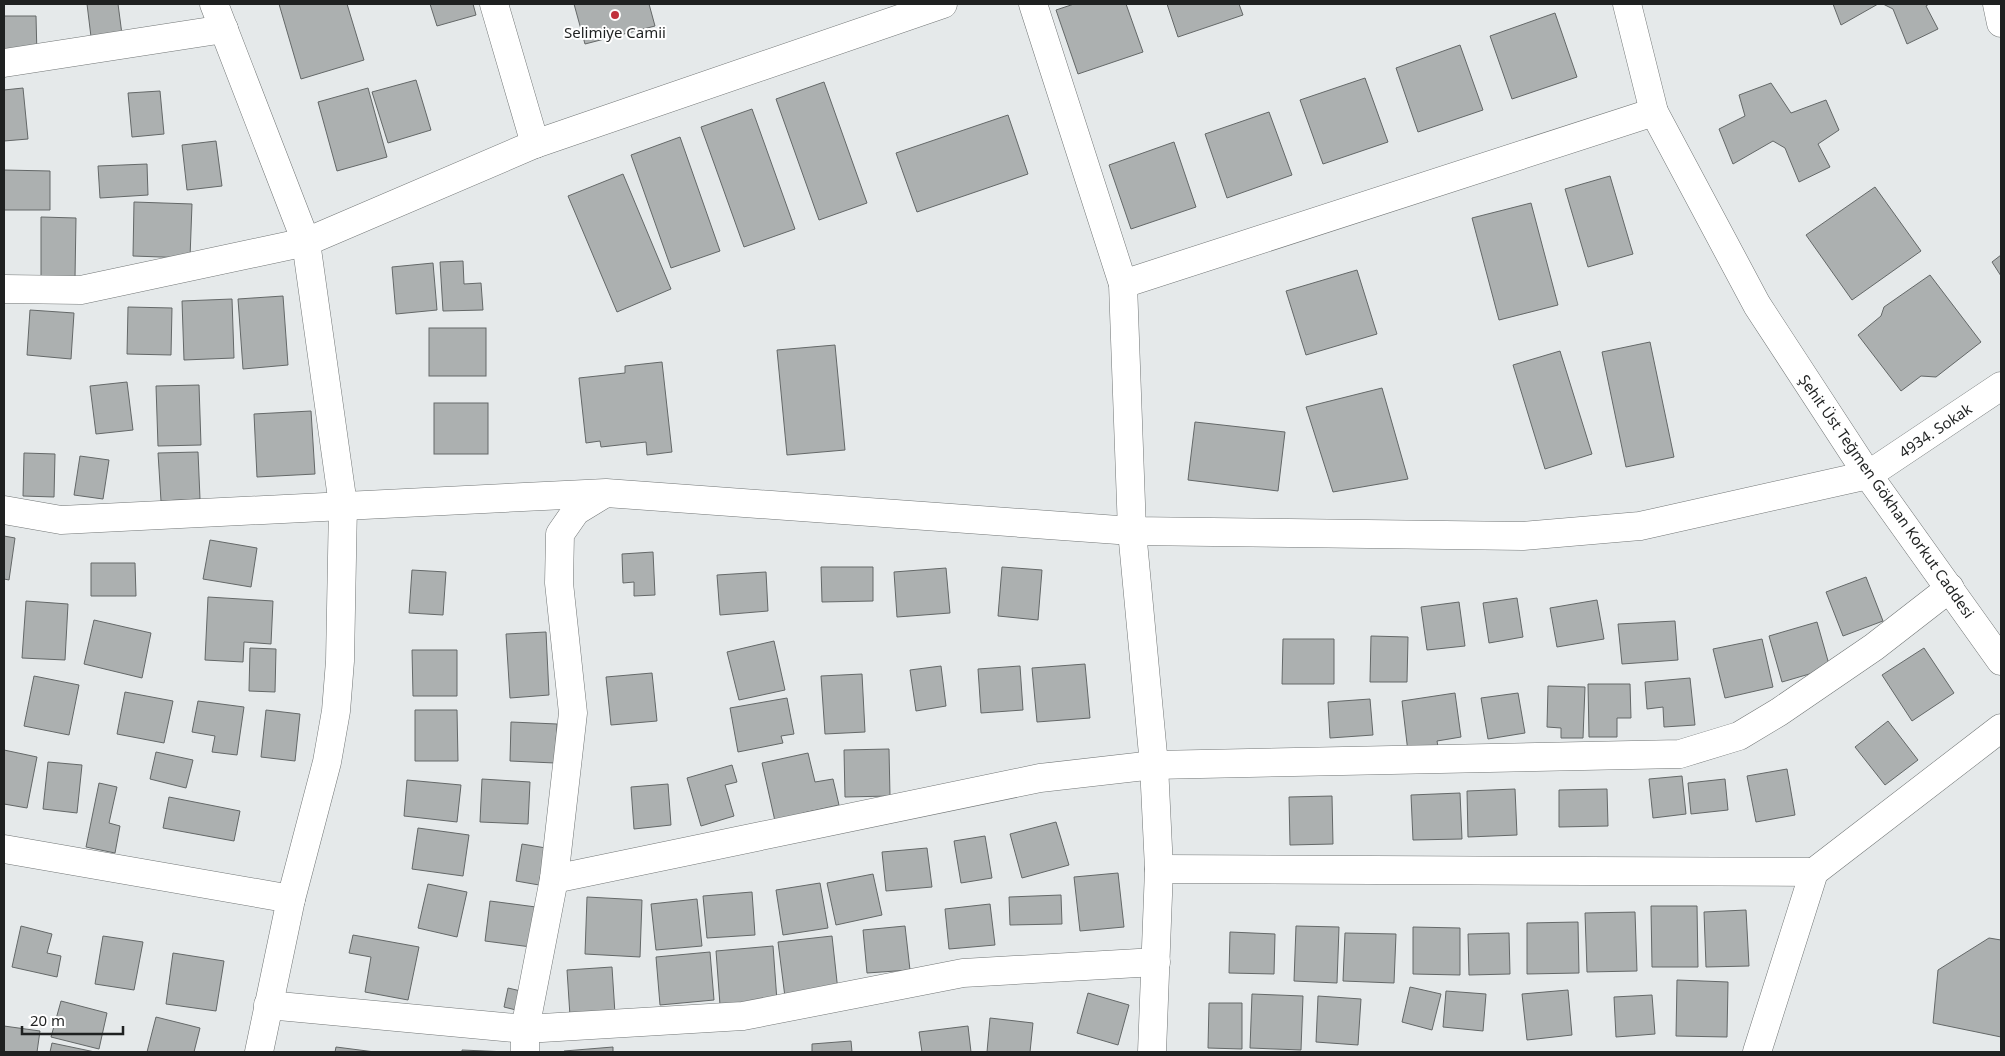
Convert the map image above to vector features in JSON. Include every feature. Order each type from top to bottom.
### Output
[{"type":"street","points":[[214,4],[306,242],[343,505],[340,661],[336,711],[327,762],[291,899],[259,1052]]},
{"type":"street","points":[[494,4],[535,144]]},
{"type":"street","points":[[4,289],[81,290],[306,242],[535,144],[943,4]]},
{"type":"street","points":[[1033,4],[1122,284],[1132,531],[1154,765],[1159,869],[1152,1052]]},
{"type":"street","name":"Şehit Üst Teğmen Gökhan Korkut Caddesi","points":[[1627,4],[1654,112],[1757,305],[1868,475],[2001,661]]},
{"type":"street","points":[[1998,4],[2001,23]]},
{"type":"street","points":[[4,63],[224,29]]},
{"type":"street","points":[[1122,284],[1654,112]]},
{"type":"street","name":"4934. Sokak","points":[[1868,475],[2001,386]]},
{"type":"street","points":[[4,510],[61,520],[606,493],[1132,531],[1523,536],[1640,526],[1868,475]]},
{"type":"street","points":[[525,1040],[554,879],[572,713],[559,583],[560,534],[576,511],[606,493]]},
{"type":"street","points":[[554,879],[1040,778],[1154,765],[1680,754],[1739,736],[1779,712],[1874,647],[1950,588]]},
{"type":"street","points":[[1757,1052],[1814,872],[2001,728]]},
{"type":"street","points":[[4,849],[291,899]]},
{"type":"street","points":[[1159,869],[1814,872]]},
{"type":"street","points":[[268,1006],[525,1040],[743,1016],[962,973],[1156,962]]},
{"type":"building","points":[[87,4],[118,4],[123,42],[92,45]]},
{"type":"building","points":[[279,4],[347,4],[364,60],[301,79]]},
{"type":"building","points":[[430,4],[473,4],[476,15],[437,26]]},
{"type":"building","name":"Selimiye Camii","points":[[574,4],[649,4],[655,26],[585,44]]},
{"type":"building","points":[[1074,4],[1126,4],[1143,52],[1078,74],[1056,10]]},
{"type":"building","points":[[1167,4],[1239,4],[1243,15],[1178,37]]},
{"type":"building","points":[[1833,4],[1878,4],[1841,25]]},
{"type":"building","points":[[1883,4],[1929,4],[1926,6],[1938,29],[1907,44],[1893,9]]},
{"type":"building","points":[[1555,13],[1577,77],[1512,99],[1490,36]]},
{"type":"building","points":[[4,16],[36,16],[37,56],[4,56]]},
{"type":"building","points":[[1460,45],[1483,110],[1418,132],[1396,68]]},
{"type":"building","points":[[1365,78],[1388,142],[1323,164],[1300,100]]},
{"type":"building","points":[[416,80],[431,130],[388,143],[372,92]]},
{"type":"building","points":[[824,82],[867,203],[819,220],[776,99]]},
{"type":"building","points":[[1771,83],[1791,113],[1826,100],[1839,130],[1818,144],[1830,167],[1799,182],[1785,148],[1773,141],[1733,164],[1719,129],[1745,116],[1739,95]]},
{"type":"building","points":[[23,88],[28,139],[4,141],[4,90]]},
{"type":"building","points":[[368,88],[387,157],[337,171],[318,102]]},
{"type":"building","points":[[160,91],[164,134],[132,137],[128,93]]},
{"type":"building","points":[[752,109],[795,229],[744,247],[701,127]]},
{"type":"building","points":[[1269,112],[1292,175],[1227,198],[1205,134]]},
{"type":"building","points":[[1008,115],[1028,174],[917,212],[896,153]]},
{"type":"building","points":[[680,137],[720,251],[671,268],[631,155]]},
{"type":"building","points":[[216,141],[222,186],[187,190],[182,145]]},
{"type":"building","points":[[1174,142],[1196,207],[1131,229],[1109,165]]},
{"type":"building","points":[[147,164],[148,195],[100,198],[98,166]]},
{"type":"building","points":[[4,170],[50,171],[50,210],[4,210]]},
{"type":"building","points":[[623,174],[671,289],[617,312],[568,196]]},
{"type":"building","points":[[1610,176],[1633,254],[1588,267],[1565,189]]},
{"type":"building","points":[[1875,187],[1921,251],[1852,300],[1806,235]]},
{"type":"building","points":[[134,202],[192,204],[190,258],[133,256]]},
{"type":"building","points":[[1531,203],[1558,305],[1499,320],[1472,218]]},
{"type":"building","points":[[41,217],[76,218],[75,278],[41,277]]},
{"type":"building","points":[[2001,255],[2001,276],[1992,262]]},
{"type":"building","points":[[463,261],[464,284],[481,283],[483,310],[443,311],[440,262]]},
{"type":"building","points":[[433,263],[437,310],[396,314],[392,267]]},
{"type":"building","points":[[1357,270],[1377,334],[1306,355],[1286,291]]},
{"type":"building","points":[[1930,275],[1981,342],[1936,377],[1921,376],[1901,391],[1858,335],[1881,316],[1884,307]]},
{"type":"building","points":[[283,296],[288,365],[243,369],[238,299]]},
{"type":"building","points":[[232,299],[234,358],[184,360],[182,301]]},
{"type":"building","points":[[128,307],[172,308],[171,355],[127,354]]},
{"type":"building","points":[[30,310],[74,313],[71,359],[27,355]]},
{"type":"building","points":[[429,328],[486,328],[486,376],[429,376]]},
{"type":"building","points":[[1650,342],[1674,457],[1626,467],[1602,352]]},
{"type":"building","points":[[835,345],[845,450],[787,455],[777,350]]},
{"type":"building","points":[[1560,351],[1592,454],[1545,469],[1513,365]]},
{"type":"building","points":[[662,362],[672,452],[647,455],[646,442],[601,447],[600,441],[586,443],[579,378],[625,373],[625,366]]},
{"type":"building","points":[[127,382],[133,430],[96,434],[90,386]]},
{"type":"building","points":[[199,385],[201,445],[158,446],[156,386]]},
{"type":"building","points":[[1382,388],[1408,479],[1333,492],[1306,407]]},
{"type":"building","points":[[434,403],[488,403],[488,454],[434,454]]},
{"type":"building","points":[[311,411],[315,474],[257,477],[254,414]]},
{"type":"building","points":[[1195,422],[1285,432],[1278,491],[1188,480]]},
{"type":"building","points":[[198,452],[200,499],[161,501],[158,453]]},
{"type":"building","points":[[24,453],[55,454],[54,497],[23,496]]},
{"type":"building","points":[[80,456],[109,460],[103,499],[74,495]]},
{"type":"building","points":[[4,536],[15,538],[9,580],[4,579]]},
{"type":"building","points":[[210,540],[257,548],[251,587],[203,579]]},
{"type":"building","points":[[653,552],[655,595],[634,596],[634,582],[623,583],[622,554]]},
{"type":"building","points":[[91,563],[135,563],[136,596],[91,596]]},
{"type":"building","points":[[821,567],[873,567],[873,601],[822,602]]},
{"type":"building","points":[[1002,567],[1042,570],[1038,620],[998,616]]},
{"type":"building","points":[[946,568],[950,613],[897,617],[894,572]]},
{"type":"building","points":[[412,570],[446,572],[443,615],[409,613]]},
{"type":"building","points":[[766,572],[768,611],[720,615],[717,575]]},
{"type":"building","points":[[1866,577],[1883,621],[1843,636],[1826,592]]},
{"type":"building","points":[[208,597],[273,601],[271,644],[244,642],[243,662],[205,660]]},
{"type":"building","points":[[1517,598],[1523,637],[1489,643],[1483,603]]},
{"type":"building","points":[[1597,600],[1604,639],[1557,647],[1550,608]]},
{"type":"building","points":[[26,601],[68,604],[65,660],[22,658]]},
{"type":"building","points":[[1459,602],[1465,646],[1427,650],[1421,607]]},
{"type":"building","points":[[94,620],[151,633],[142,678],[84,664]]},
{"type":"building","points":[[1675,621],[1678,660],[1622,664],[1618,624]]},
{"type":"building","points":[[1817,622],[1830,668],[1782,682],[1769,636]]},
{"type":"building","points":[[546,632],[549,695],[510,698],[506,634]]},
{"type":"building","points":[[1371,636],[1408,637],[1407,682],[1370,682]]},
{"type":"building","points":[[1283,639],[1334,639],[1334,684],[1282,684]]},
{"type":"building","points":[[1762,639],[1773,687],[1725,698],[1713,649]]},
{"type":"building","points":[[774,641],[785,690],[739,700],[727,652]]},
{"type":"building","points":[[250,648],[276,649],[275,692],[249,691]]},
{"type":"building","points":[[1924,648],[1954,693],[1912,721],[1882,675]]},
{"type":"building","points":[[412,650],[457,650],[457,696],[413,696]]},
{"type":"building","points":[[1085,664],[1090,718],[1037,722],[1032,668]]},
{"type":"building","points":[[941,666],[946,706],[916,711],[910,670]]},
{"type":"building","points":[[1020,666],[1023,710],[981,713],[978,669]]},
{"type":"building","points":[[652,673],[657,721],[611,725],[606,677]]},
{"type":"building","points":[[862,674],[865,732],[825,734],[821,676]]},
{"type":"building","points":[[34,676],[79,685],[69,735],[24,726]]},
{"type":"building","points":[[1690,678],[1695,725],[1664,727],[1663,707],[1647,709],[1645,682]]},
{"type":"building","points":[[1588,684],[1630,684],[1631,718],[1617,718],[1617,737],[1589,737]]},
{"type":"building","points":[[1548,686],[1585,687],[1583,738],[1561,738],[1561,728],[1547,727]]},
{"type":"building","points":[[125,692],[173,701],[164,743],[117,734]]},
{"type":"building","points":[[1455,693],[1461,737],[1437,741],[1438,747],[1408,752],[1402,701]]},
{"type":"building","points":[[1518,693],[1525,733],[1488,739],[1481,698]]},
{"type":"building","points":[[787,698],[794,734],[781,736],[783,743],[738,752],[730,708]]},
{"type":"building","points":[[1370,699],[1373,735],[1330,738],[1328,702]]},
{"type":"building","points":[[198,701],[244,707],[237,755],[212,752],[215,736],[192,732]]},
{"type":"building","points":[[266,710],[300,714],[295,761],[261,757]]},
{"type":"building","points":[[415,710],[457,710],[458,761],[415,761]]},
{"type":"building","points":[[1888,721],[1918,760],[1885,785],[1855,747]]},
{"type":"building","points":[[511,722],[557,724],[555,763],[510,761]]},
{"type":"building","points":[[889,749],[890,796],[845,797],[844,750]]},
{"type":"building","points":[[4,750],[37,757],[27,808],[4,804]]},
{"type":"building","points":[[156,752],[193,760],[186,788],[150,779]]},
{"type":"building","points":[[808,753],[815,782],[833,779],[839,805],[803,813],[805,824],[777,830],[762,763]]},
{"type":"building","points":[[48,762],[82,765],[77,813],[43,809]]},
{"type":"building","points":[[732,765],[737,782],[725,785],[734,816],[701,826],[687,778]]},
{"type":"building","points":[[1787,769],[1795,815],[1756,822],[1747,776]]},
{"type":"building","points":[[1682,776],[1686,814],[1653,818],[1649,779]]},
{"type":"building","points":[[482,779],[530,782],[528,824],[480,822]]},
{"type":"building","points":[[1725,779],[1728,810],[1691,814],[1688,783]]},
{"type":"building","points":[[407,780],[461,785],[457,822],[404,816]]},
{"type":"building","points":[[99,783],[117,787],[109,823],[120,826],[115,853],[86,847]]},
{"type":"building","points":[[668,784],[671,825],[634,829],[631,787]]},
{"type":"building","points":[[1515,789],[1517,835],[1468,837],[1467,791]]},
{"type":"building","points":[[1607,789],[1608,826],[1559,827],[1559,790]]},
{"type":"building","points":[[1460,793],[1462,839],[1413,840],[1411,795]]},
{"type":"building","points":[[1332,796],[1333,844],[1290,845],[1289,797]]},
{"type":"building","points":[[169,797],[240,811],[234,841],[163,828]]},
{"type":"building","points":[[1056,822],[1069,865],[1022,878],[1010,834]]},
{"type":"building","points":[[418,828],[469,835],[463,876],[412,869]]},
{"type":"building","points":[[985,836],[992,878],[961,883],[954,841]]},
{"type":"building","points":[[522,844],[552,849],[545,886],[516,881]]},
{"type":"building","points":[[927,848],[932,887],[886,891],[882,852]]},
{"type":"building","points":[[1118,873],[1124,927],[1080,931],[1074,877]]},
{"type":"building","points":[[873,874],[882,915],[836,925],[827,883]]},
{"type":"building","points":[[820,883],[828,928],[783,935],[776,890]]},
{"type":"building","points":[[428,884],[467,892],[457,937],[418,928]]},
{"type":"building","points":[[752,892],[755,935],[707,938],[703,896]]},
{"type":"building","points":[[1061,895],[1062,924],[1010,925],[1009,897]]},
{"type":"building","points":[[587,897],[642,900],[640,957],[585,954]]},
{"type":"building","points":[[697,899],[702,946],[656,950],[651,904]]},
{"type":"building","points":[[490,901],[536,907],[531,947],[485,941]]},
{"type":"building","points":[[990,904],[995,945],[949,949],[945,909]]},
{"type":"building","points":[[1651,906],[1697,906],[1698,967],[1652,967]]},
{"type":"building","points":[[1746,910],[1749,966],[1706,967],[1704,912]]},
{"type":"building","points":[[1635,912],[1637,971],[1587,972],[1585,913]]},
{"type":"building","points":[[1578,922],[1579,973],[1527,974],[1527,923]]},
{"type":"building","points":[[21,926],[52,934],[47,953],[61,956],[57,977],[12,967]]},
{"type":"building","points":[[905,926],[910,970],[867,973],[863,930]]},
{"type":"building","points":[[1296,926],[1339,927],[1337,983],[1294,981]]},
{"type":"building","points":[[1413,927],[1460,928],[1460,975],[1413,974]]},
{"type":"building","points":[[1230,932],[1275,934],[1274,974],[1229,973]]},
{"type":"building","points":[[1345,933],[1396,934],[1394,983],[1343,981]]},
{"type":"building","points":[[1509,933],[1510,974],[1469,975],[1468,934]]},
{"type":"building","points":[[353,935],[419,947],[408,1000],[365,992],[371,957],[349,953]]},
{"type":"building","points":[[103,936],[143,942],[134,990],[95,984]]},
{"type":"building","points":[[832,936],[838,991],[785,997],[778,942]]},
{"type":"building","points":[[1989,938],[2001,940],[2001,1037],[1933,1023],[1938,970]]},
{"type":"building","points":[[773,946],[777,1001],[720,1005],[716,951]]},
{"type":"building","points":[[710,952],[714,1000],[660,1005],[656,957]]},
{"type":"building","points":[[173,953],[224,961],[216,1011],[166,1004]]},
{"type":"building","points":[[612,967],[615,1014],[570,1016],[567,970]]},
{"type":"building","points":[[1677,980],[1728,982],[1727,1037],[1676,1036]]},
{"type":"building","points":[[1410,987],[1441,994],[1432,1030],[1402,1022]]},
{"type":"building","points":[[508,988],[525,992],[520,1011],[504,1007]]},
{"type":"building","points":[[1568,990],[1572,1035],[1527,1040],[1522,994]]},
{"type":"building","points":[[1446,991],[1486,994],[1483,1031],[1443,1027]]},
{"type":"building","points":[[1088,993],[1129,1005],[1118,1045],[1077,1033]]},
{"type":"building","points":[[1252,994],[1303,996],[1301,1050],[1250,1048]]},
{"type":"building","points":[[1652,995],[1655,1034],[1616,1037],[1614,997]]},
{"type":"building","points":[[1318,996],[1361,999],[1358,1045],[1316,1042]]},
{"type":"building","points":[[61,1001],[107,1013],[99,1049],[51,1037]]},
{"type":"building","points":[[1209,1003],[1242,1003],[1242,1049],[1208,1048]]},
{"type":"building","points":[[156,1017],[200,1028],[194,1052],[147,1052]]},
{"type":"building","points":[[990,1018],[1033,1023],[1030,1052],[987,1052]]},
{"type":"building","points":[[4,1026],[40,1031],[37,1052],[4,1052]]},
{"type":"building","points":[[968,1026],[971,1052],[922,1052],[919,1032]]},
{"type":"building","points":[[851,1041],[852,1052],[812,1052],[812,1044]]},
{"type":"building","points":[[52,1043],[95,1052],[50,1052]]},
{"type":"building","points":[[336,1047],[375,1052],[335,1052]]},
{"type":"building","points":[[613,1047],[613,1052],[564,1052],[564,1051]]},
{"type":"building","points":[[462,1050],[508,1052],[462,1052]]},
{"type":"place","name":"Selimiye Camii","points":[[615,15]]}]
